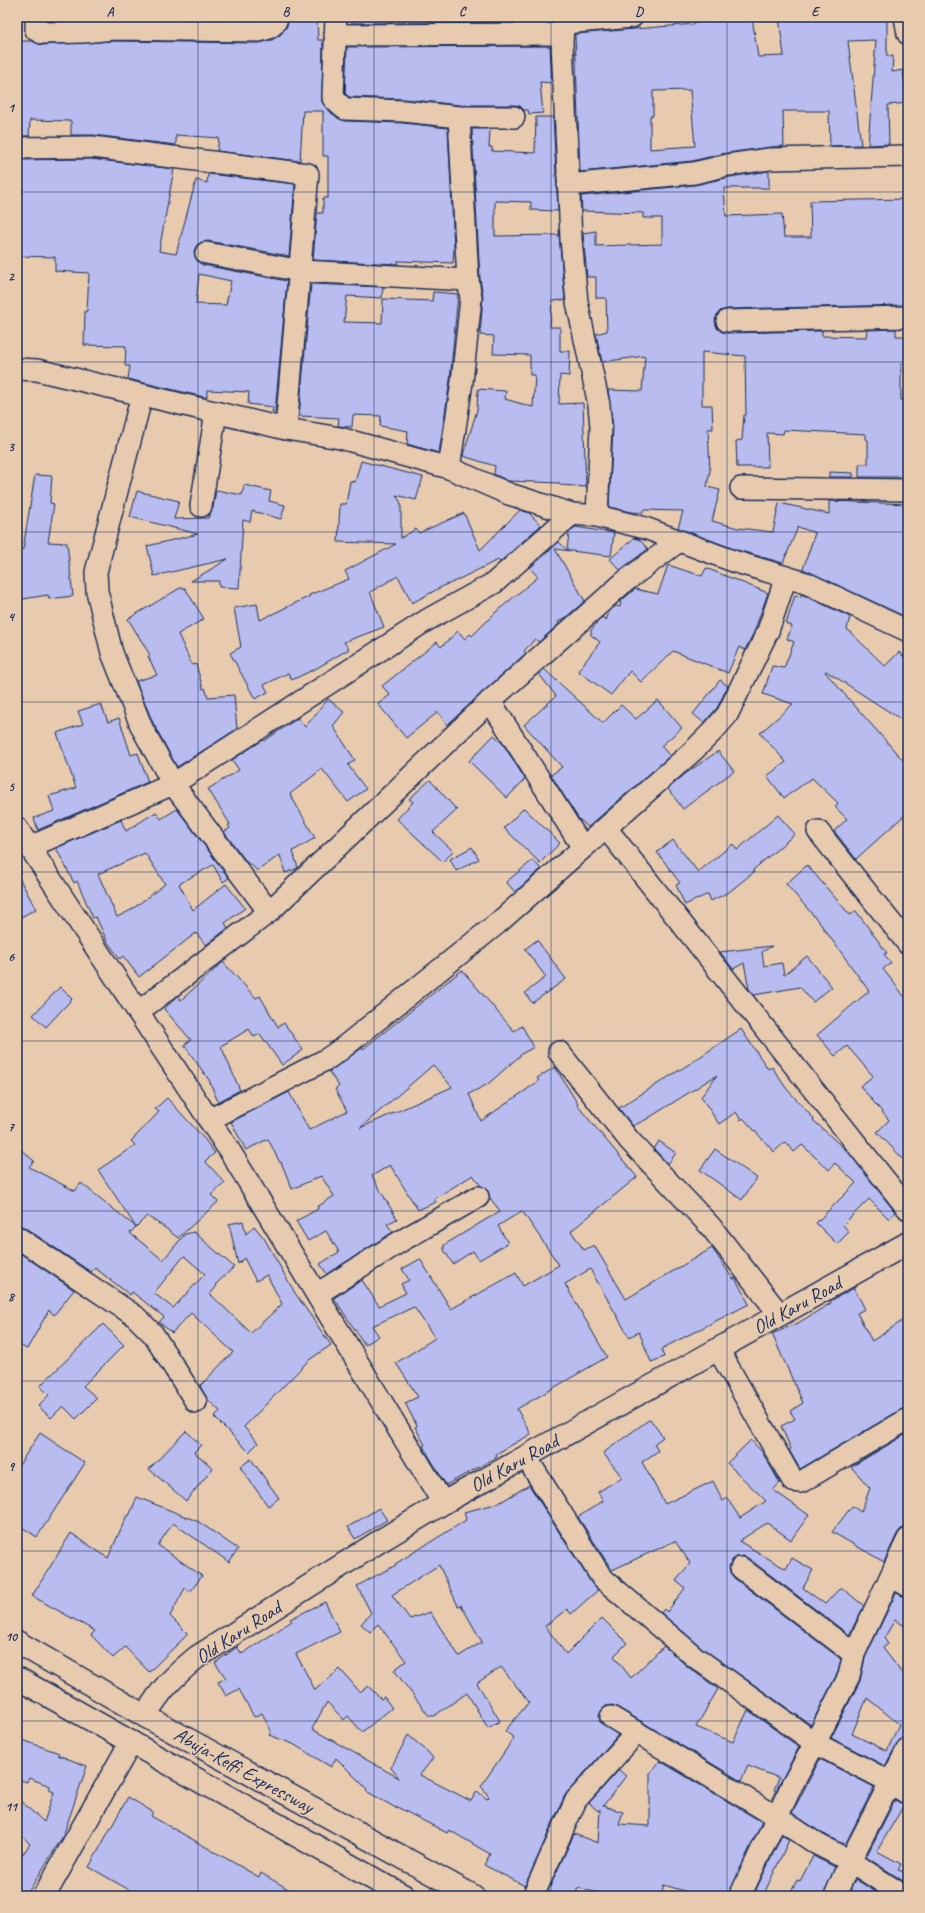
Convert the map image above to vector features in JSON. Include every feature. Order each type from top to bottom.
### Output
[{"type":"main road","name":"Old Karu Road","points":[[145,1716],[159,1693],[197,1657],[374,1544],[443,1503],[908,1243]]},
{"type":"main road","name":"Abuja-Keffi Expressway","points":[[17,1642],[145,1716],[473,1896]]},
{"type":"main road","name":"Abuja-Keffi Expressway","points":[[17,1678],[404,1896]]},
{"type":"main road","points":[[44,1896],[131,1742]]},
{"type":"street","points":[[36,17],[36,30],[42,33],[82,32],[114,29],[259,31],[271,27],[277,20],[277,17]]},
{"type":"street","points":[[514,117],[459,117],[404,111],[346,109],[333,98],[335,26],[563,25],[632,17]]},
{"type":"street","points":[[905,17],[908,34]]},
{"type":"street","points":[[563,25],[568,185],[577,302],[594,376],[601,420],[597,516]]},
{"type":"street","points":[[449,468],[462,382],[471,298],[468,280],[459,117]]},
{"type":"street","points":[[17,148],[92,147],[308,174],[301,271],[286,429]]},
{"type":"street","points":[[568,185],[694,173],[728,165],[769,159],[908,156]]},
{"type":"street","points":[[206,253],[301,271],[468,280]]},
{"type":"street","points":[[727,321],[908,317]]},
{"type":"street","points":[[17,369],[36,370],[286,429],[340,438],[449,468],[509,494],[572,514],[597,516],[645,528],[733,561],[813,586],[908,631]]},
{"type":"street","points":[[142,395],[96,572],[97,591],[112,653],[142,728],[173,784],[270,912]]},
{"type":"street","points":[[201,506],[216,412]]},
{"type":"street","points":[[741,488],[908,490]]},
{"type":"street","points":[[30,847],[173,784],[427,620],[494,583],[572,514]]},
{"type":"street","points":[[138,1012],[270,912],[490,701],[623,583],[679,541]]},
{"type":"street","points":[[209,1120],[327,1059],[340,1050],[498,923],[693,751],[727,715],[768,631],[786,577]]},
{"type":"street","points":[[490,701],[583,848]]},
{"type":"street","points":[[17,828],[209,1120],[317,1294],[443,1503]]},
{"type":"street","points":[[606,828],[908,1209]]},
{"type":"street","points":[[818,831],[908,944]]},
{"type":"street","points":[[559,1052],[629,1140],[711,1227],[780,1315]]},
{"type":"street","points":[[317,1294],[401,1241],[478,1197]]},
{"type":"street","points":[[17,1237],[135,1316],[154,1334],[196,1402]]},
{"type":"street","points":[[718,1349],[793,1481],[801,1482],[908,1419]]},
{"type":"street","points":[[526,1457],[602,1578],[695,1657],[815,1743],[890,1782],[908,1794]]},
{"type":"street","points":[[740,1896],[792,1785],[849,1676],[854,1654],[900,1581],[908,1539]]},
{"type":"street","points":[[741,1568],[854,1654]]},
{"type":"street","points":[[611,1717],[777,1817],[817,1844],[850,1861],[904,1896]]},
{"type":"street","points":[[533,1896],[576,1800],[637,1732]]},
{"type":"street","points":[[835,1896],[850,1861],[908,1748]]},
{"type":"building","points":[[48,17],[114,17],[48,21]]},
{"type":"building","points":[[114,17],[264,17],[258,19]]},
{"type":"building","points":[[289,17],[317,17],[318,40],[323,40],[322,102],[338,118],[345,121],[403,123],[448,128],[454,248],[453,263],[398,261],[398,264],[313,260],[317,213],[323,213],[323,198],[328,198],[328,156],[323,156],[323,111],[303,111],[300,161],[217,151],[219,138],[176,135],[176,145],[93,135],[71,135],[71,121],[30,120],[29,136],[17,136],[17,41],[32,41],[42,45],[114,41],[259,43],[272,40],[280,35],[287,26]]},
{"type":"building","points":[[352,17],[552,17],[552,22],[352,23]]},
{"type":"building","points":[[740,17],[752,17],[758,57],[784,56],[779,17],[887,17],[887,56],[893,56],[892,72],[903,70],[907,103],[888,105],[889,144],[868,145],[876,40],[848,41],[861,145],[830,146],[829,111],[783,111],[784,146],[726,153],[692,161],[580,172],[575,34],[694,23]],"holes":[[[690,90],[695,146],[650,149],[650,116],[653,116],[653,91]]]},
{"type":"building","points":[[550,46],[552,83],[540,82],[543,113],[529,114],[528,110],[524,110],[520,106],[514,105],[460,105],[404,99],[349,97],[345,93],[347,47]]},
{"type":"building","points":[[536,117],[553,117],[558,211],[531,210],[531,202],[495,201],[495,236],[559,235],[565,300],[552,301],[550,327],[560,327],[560,351],[570,351],[569,376],[560,375],[559,404],[583,403],[586,487],[560,485],[560,483],[508,481],[494,474],[495,466],[463,456],[477,410],[478,389],[506,391],[505,399],[533,407],[535,375],[530,375],[530,355],[493,354],[494,336],[480,335],[483,296],[480,279],[472,129],[490,129],[489,147],[492,147],[492,151],[535,153]]},
{"type":"building","points":[[91,159],[174,169],[159,251],[176,254],[196,180],[207,183],[208,174],[295,184],[289,256],[208,241],[197,245],[194,251],[198,262],[203,265],[287,281],[275,412],[272,412],[273,407],[248,404],[249,392],[207,390],[207,397],[204,397],[128,379],[130,366],[125,366],[126,346],[84,345],[85,311],[87,311],[89,273],[55,271],[55,257],[17,256],[17,160]],"holes":[[[199,274],[231,281],[226,305],[196,304]]]},
{"type":"building","points":[[769,171],[769,188],[724,188],[726,216],[782,214],[784,237],[811,237],[810,201],[908,199],[908,264],[905,264],[905,305],[727,309],[720,311],[715,321],[717,328],[722,332],[727,333],[822,331],[822,336],[866,337],[867,330],[896,329],[896,336],[908,336],[908,364],[901,364],[901,400],[908,400],[908,477],[859,477],[859,464],[868,464],[868,440],[866,439],[866,434],[784,430],[783,434],[767,433],[768,467],[737,467],[736,441],[742,440],[744,415],[746,415],[745,356],[702,352],[702,405],[712,405],[713,429],[708,429],[710,470],[707,487],[720,490],[712,521],[738,528],[773,532],[779,503],[829,514],[829,501],[908,504],[908,618],[803,569],[815,533],[798,527],[783,563],[737,550],[678,528],[683,511],[643,510],[643,513],[609,507],[613,427],[608,390],[642,391],[645,356],[602,362],[596,334],[607,331],[606,298],[596,298],[596,277],[587,277],[583,233],[596,231],[596,246],[662,244],[662,218],[643,218],[643,213],[582,211],[581,196],[695,185],[730,177]]},
{"type":"building","points":[[311,284],[383,287],[382,298],[347,296],[344,322],[382,323],[383,299],[432,301],[433,292],[458,294],[450,380],[439,453],[407,444],[408,431],[380,426],[381,416],[353,415],[352,427],[338,426],[339,418],[299,416]]},
{"type":"building","points":[[361,461],[423,477],[416,500],[396,495],[401,503],[401,538],[416,529],[419,533],[464,513],[480,550],[520,510],[529,513],[541,525],[500,562],[498,560],[447,584],[412,603],[398,576],[370,592],[384,627],[344,642],[349,649],[317,668],[292,680],[288,673],[264,685],[268,692],[255,699],[230,653],[241,647],[234,608],[257,604],[260,620],[310,596],[309,595],[349,579],[345,571],[396,544],[338,542],[340,504],[346,504],[350,481],[355,482]]},
{"type":"building","points":[[829,472],[853,473],[853,477],[829,477]]},
{"type":"building","points":[[35,475],[52,476],[50,503],[54,504],[48,542],[67,543],[73,596],[49,599],[48,595],[17,600],[17,551],[23,549]]},
{"type":"building","points":[[244,485],[271,491],[269,501],[285,505],[281,519],[252,511],[250,522],[243,520],[239,588],[219,587],[219,581],[191,581],[228,559],[154,576],[147,546],[198,534],[130,517],[137,491],[179,501],[174,519],[208,518],[213,508],[216,490],[242,495]]},
{"type":"building","points":[[575,527],[614,533],[611,556],[555,549],[585,601],[558,622],[559,624],[539,642],[535,639],[524,651],[526,653],[447,725],[438,712],[406,738],[378,704],[390,695],[382,686],[437,642],[441,647],[458,631],[465,639],[470,634],[472,636],[497,611],[538,577],[530,568],[559,542],[567,550],[569,533]]},
{"type":"building","points":[[634,538],[640,540],[648,549],[620,570],[610,559]]},
{"type":"building","points":[[668,565],[702,576],[706,568],[768,593],[754,632],[745,650],[739,647],[728,673],[673,651],[641,682],[630,671],[611,695],[578,671],[600,642],[591,635],[591,630],[602,617],[606,620],[610,610],[616,606],[620,607],[621,601],[635,589],[658,594]]},
{"type":"building","points":[[180,588],[185,588],[204,619],[178,634],[192,665],[196,664],[203,689],[205,688],[208,697],[234,695],[237,729],[177,767],[153,723],[136,681],[157,675],[148,656],[150,655],[128,619]]},
{"type":"building","points":[[801,594],[850,617],[847,629],[885,666],[899,652],[908,661],[908,724],[826,671],[825,672],[908,766],[908,812],[856,859],[834,831],[847,819],[835,807],[838,803],[812,778],[784,798],[767,776],[786,762],[760,733],[793,704],[763,694],[772,666],[784,668],[794,642],[787,639],[792,626],[786,624],[795,595],[801,597]]},
{"type":"building","points":[[544,669],[603,723],[621,705],[636,719],[658,700],[682,728],[661,746],[670,756],[588,827],[578,818],[551,775],[562,767],[524,725],[556,696],[539,674]]},
{"type":"building","points":[[720,680],[728,686],[717,708],[704,723],[693,714]]},
{"type":"building","points":[[328,699],[344,712],[333,726],[355,760],[348,765],[366,789],[348,802],[322,769],[290,794],[315,838],[293,851],[298,868],[285,873],[280,855],[257,871],[251,864],[249,865],[224,832],[230,828],[228,825],[230,824],[208,789],[239,770],[232,760],[298,718],[305,727]]},
{"type":"building","points":[[101,704],[108,722],[119,718],[131,755],[138,753],[148,782],[38,830],[34,818],[54,811],[49,796],[76,788],[57,733],[83,724],[78,711]]},
{"type":"building","points":[[494,735],[503,744],[525,779],[507,798],[469,761]]},
{"type":"building","points":[[718,751],[734,771],[683,809],[668,789],[685,774]]},
{"type":"building","points":[[430,780],[457,810],[433,832],[453,851],[443,862],[397,819],[413,802],[409,799]]},
{"type":"building","points":[[524,808],[560,843],[540,863],[504,828]]},
{"type":"building","points":[[177,809],[229,878],[223,882],[213,865],[179,884],[193,910],[226,884],[245,908],[225,923],[228,928],[206,945],[196,933],[139,977],[123,956],[120,959],[107,941],[96,917],[93,918],[77,881],[74,883],[56,848],[121,820],[126,831],[156,812],[161,819]],"holes":[[[145,853],[165,884],[131,910],[117,917],[98,874]]]},
{"type":"building","points":[[778,815],[795,834],[753,870],[754,872],[729,892],[711,901],[708,894],[685,905],[676,885],[680,883],[657,852],[673,840],[698,872],[733,844],[737,850]]},
{"type":"building","points":[[472,847],[479,859],[456,871],[450,859]]},
{"type":"building","points":[[533,860],[541,869],[515,892],[506,882]]},
{"type":"building","points":[[807,865],[850,915],[856,911],[887,953],[884,954],[891,963],[883,969],[908,1001],[908,1164],[877,1132],[889,1120],[860,1086],[873,1076],[847,1046],[835,1056],[817,1035],[869,991],[819,922],[786,884]]},
{"type":"building","points":[[17,874],[36,909],[21,917],[17,909]]},
{"type":"building","points":[[537,940],[566,979],[532,1003],[525,993],[546,977],[525,949]]},
{"type":"building","points":[[772,946],[762,952],[764,966],[782,963],[784,975],[807,956],[832,987],[813,1002],[800,987],[754,995],[749,989],[744,963],[733,969],[720,952]]},
{"type":"building","points":[[223,962],[256,998],[260,996],[278,1027],[284,1023],[303,1050],[282,1065],[260,1034],[254,1037],[249,1029],[221,1046],[240,1090],[218,1102],[209,1080],[184,1045],[191,1040],[164,1009],[178,996],[181,1000]]},
{"type":"building","points":[[462,970],[514,1031],[522,1026],[534,1047],[523,1053],[488,1084],[469,1094],[481,1121],[539,1081],[537,1078],[555,1067],[578,1104],[577,1105],[637,1177],[571,1231],[584,1250],[594,1245],[626,1299],[712,1248],[733,1279],[735,1278],[749,1304],[661,1349],[664,1357],[651,1362],[639,1332],[629,1337],[590,1269],[565,1284],[607,1357],[517,1409],[531,1434],[496,1454],[497,1457],[446,1485],[423,1446],[425,1445],[415,1427],[417,1426],[405,1403],[418,1397],[396,1363],[435,1338],[414,1307],[372,1326],[379,1336],[365,1345],[334,1298],[362,1280],[379,1306],[406,1293],[401,1284],[409,1280],[402,1269],[420,1259],[451,1309],[516,1273],[523,1286],[559,1265],[522,1211],[498,1226],[508,1243],[479,1260],[473,1251],[453,1264],[444,1250],[444,1245],[500,1211],[490,1198],[488,1191],[481,1186],[473,1175],[434,1199],[436,1202],[418,1210],[390,1165],[372,1176],[397,1219],[387,1224],[393,1232],[327,1274],[320,1264],[339,1252],[326,1231],[308,1241],[296,1221],[318,1209],[317,1207],[334,1196],[321,1176],[292,1189],[281,1162],[280,1163],[268,1139],[246,1150],[231,1122],[289,1092],[309,1130],[347,1111],[335,1089],[339,1086],[329,1072],[362,1048],[363,1049]],"holes":[[[433,1065],[452,1087],[360,1128]]]},
{"type":"building","points":[[60,987],[72,999],[46,1027],[33,1015]]},
{"type":"building","points":[[741,1029],[768,1069],[772,1067],[786,1088],[814,1119],[813,1120],[849,1153],[895,1212],[889,1219],[869,1199],[843,1225],[849,1232],[837,1244],[816,1223],[856,1183],[835,1163],[829,1170],[802,1145],[794,1152],[785,1142],[774,1152],[743,1118],[741,1120],[736,1112],[719,1124],[701,1097],[717,1075],[647,1119],[633,1126],[620,1110],[619,1108],[694,1061]]},
{"type":"building","points":[[167,1098],[202,1136],[215,1153],[205,1161],[225,1183],[211,1195],[218,1202],[178,1238],[147,1216],[136,1227],[98,1170],[135,1145],[131,1141],[159,1112],[155,1109]]},
{"type":"building","points":[[659,1141],[676,1153],[668,1164],[654,1149]]},
{"type":"building","points":[[17,1146],[34,1161],[29,1167],[75,1191],[81,1183],[136,1227],[130,1233],[163,1260],[185,1234],[194,1232],[234,1267],[215,1285],[217,1286],[210,1294],[251,1333],[282,1304],[267,1275],[256,1281],[244,1258],[238,1264],[229,1224],[243,1221],[246,1234],[254,1226],[264,1238],[295,1293],[331,1345],[309,1360],[244,1427],[258,1443],[249,1452],[214,1417],[220,1411],[207,1399],[200,1386],[233,1352],[191,1313],[172,1333],[159,1322],[164,1317],[132,1292],[130,1295],[95,1268],[91,1272],[24,1227],[17,1225]],"holes":[[[184,1256],[205,1274],[173,1308],[154,1293]]]},
{"type":"building","points":[[715,1149],[757,1178],[742,1200],[700,1170]]},
{"type":"building","points":[[17,1251],[74,1290],[54,1315],[49,1310],[27,1349],[17,1344]]},
{"type":"building","points":[[854,1288],[865,1309],[857,1313],[872,1341],[908,1317],[908,1407],[902,1409],[800,1469],[789,1450],[791,1449],[781,1426],[795,1419],[790,1411],[803,1403],[772,1334],[798,1323],[831,1303],[830,1301]]},
{"type":"building","points":[[103,1324],[124,1345],[83,1386],[97,1398],[76,1419],[63,1406],[51,1418],[38,1406],[49,1395],[40,1386]]},
{"type":"building","points":[[650,1419],[663,1437],[654,1444],[658,1451],[642,1462],[665,1504],[713,1481],[723,1501],[727,1498],[740,1518],[766,1501],[727,1463],[751,1440],[762,1452],[780,1483],[773,1490],[809,1515],[791,1540],[767,1523],[739,1541],[786,1569],[792,1558],[813,1570],[803,1588],[825,1604],[841,1587],[864,1606],[849,1635],[748,1558],[743,1556],[737,1557],[731,1561],[729,1567],[734,1578],[841,1659],[838,1672],[811,1725],[702,1648],[661,1613],[664,1609],[667,1612],[685,1588],[676,1581],[690,1563],[675,1541],[612,1570],[578,1517],[603,1501],[598,1492],[622,1477],[603,1453]]},
{"type":"building","points":[[186,1431],[201,1445],[194,1452],[213,1468],[186,1501],[149,1469]]},
{"type":"building","points":[[40,1433],[85,1463],[37,1537],[17,1524],[17,1468]]},
{"type":"building","points":[[908,1433],[908,1527],[901,1529],[897,1534],[884,1562],[832,1532],[852,1506],[861,1512],[870,1488],[851,1467]]},
{"type":"building","points":[[251,1459],[279,1498],[268,1506],[240,1467]]},
{"type":"building","points":[[529,1485],[592,1584],[598,1590],[571,1614],[567,1609],[545,1626],[566,1654],[602,1618],[627,1643],[614,1656],[631,1678],[664,1646],[688,1667],[718,1689],[696,1727],[733,1742],[748,1710],[799,1747],[776,1791],[774,1790],[779,1778],[748,1766],[741,1781],[617,1707],[612,1705],[606,1706],[601,1711],[599,1716],[600,1722],[618,1735],[565,1795],[525,1886],[484,1865],[490,1854],[449,1830],[447,1833],[397,1807],[396,1808],[366,1791],[367,1789],[336,1758],[331,1767],[293,1744],[269,1735],[271,1731],[262,1713],[254,1717],[239,1689],[226,1696],[218,1682],[226,1678],[215,1663],[237,1647],[242,1654],[292,1621],[290,1619],[325,1602],[340,1632],[296,1654],[315,1690],[340,1669],[360,1692],[368,1686],[381,1699],[384,1697],[392,1708],[362,1732],[348,1716],[344,1720],[327,1702],[312,1729],[399,1778],[391,1768],[408,1735],[433,1758],[420,1775],[471,1801],[477,1791],[487,1799],[489,1797],[481,1786],[514,1738],[505,1731],[529,1702],[501,1667],[477,1683],[500,1721],[488,1728],[467,1693],[434,1716],[429,1716],[394,1670],[406,1661],[378,1624],[370,1632],[361,1624],[371,1613],[357,1586],[396,1565],[395,1564],[466,1520],[464,1512],[499,1503]],"holes":[[[439,1565],[458,1606],[461,1605],[482,1642],[459,1656],[430,1612],[410,1619],[392,1595]]]},
{"type":"building","points":[[137,1497],[199,1522],[238,1549],[229,1562],[173,1523],[158,1545],[202,1576],[190,1592],[185,1588],[170,1616],[188,1634],[149,1672],[125,1647],[113,1658],[91,1635],[95,1631],[32,1596],[71,1533],[108,1558],[127,1515],[129,1516]]},
{"type":"building","points":[[379,1508],[387,1520],[355,1539],[348,1527]]},
{"type":"building","points":[[896,1593],[908,1598],[908,1628],[895,1620],[884,1638],[888,1644],[883,1648],[908,1681],[908,1736],[902,1738],[898,1742],[885,1766],[831,1738],[860,1681],[865,1658]],"holes":[[[867,1698],[899,1724],[887,1751],[852,1734]]]},
{"type":"building","points":[[17,1738],[59,1753],[58,1755],[87,1766],[63,1836],[26,1896],[17,1896],[17,1862],[30,1844],[17,1831],[17,1798],[44,1822],[54,1792],[49,1790],[50,1786],[29,1778],[27,1782],[17,1779]]},
{"type":"building","points":[[820,1759],[874,1787],[845,1845],[823,1834],[792,1813]]},
{"type":"building","points":[[660,1761],[762,1822],[728,1896],[691,1896],[691,1893],[664,1885],[661,1896],[611,1896],[578,1888],[575,1896],[556,1896],[547,1893],[574,1834],[598,1843],[600,1809],[598,1811],[589,1803],[619,1770],[626,1776],[603,1806],[623,1812],[619,1824],[650,1826],[650,1773]]},
{"type":"building","points":[[128,1797],[153,1812],[151,1816],[259,1877],[261,1873],[300,1896],[140,1896],[89,1867]]},
{"type":"building","points":[[895,1800],[904,1805],[877,1851],[901,1864],[898,1870],[908,1873],[908,1884],[866,1857]]},
{"type":"building","points":[[782,1835],[789,1840],[763,1896],[753,1896]]},
{"type":"building","points":[[813,1856],[835,1867],[823,1896],[789,1896],[797,1880],[800,1881]]},
{"type":"building","points":[[855,1879],[882,1896],[848,1896]]}]
